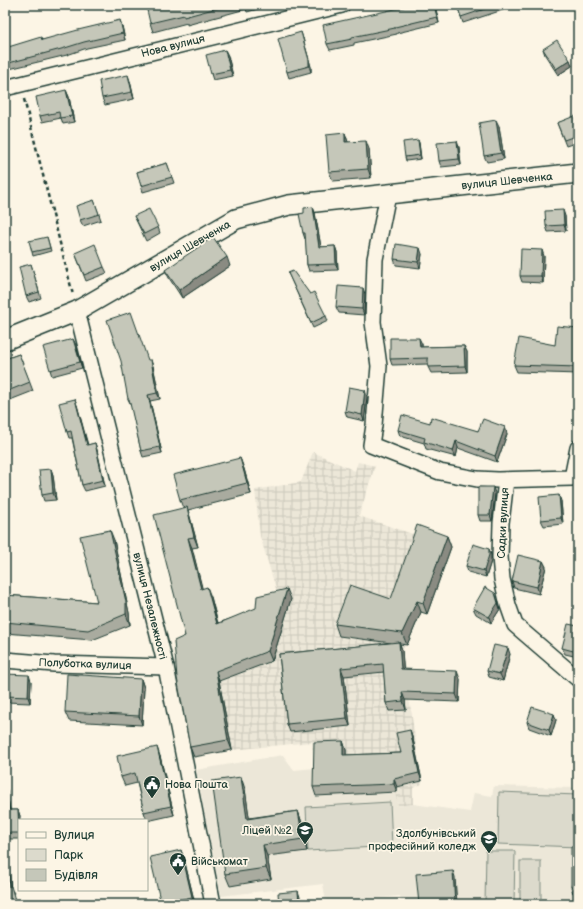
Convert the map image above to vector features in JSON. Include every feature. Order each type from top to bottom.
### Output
[{"type":"main road","name":"вулиця Шевченка","points":[[5,340],[77,311],[236,219],[289,205],[578,173]]},
{"type":"street","name":"Нова вулиця","points":[[5,88],[342,5]]},
{"type":"street","points":[[388,194],[375,259],[373,322],[379,366],[371,445],[440,472],[477,479],[506,480],[572,478],[578,448]]},
{"type":"street","name":"вулиця Незалежності","points":[[77,311],[166,667],[213,904]]},
{"type":"street","name":"Садки вулиця","points":[[506,480],[500,557],[502,579],[508,605],[515,625],[578,679]]},
{"type":"street","name":"Полуботка вулиця","points":[[5,660],[54,664],[166,667]]},
{"type":"path","points":[[20,85],[77,311]]},
{"type":"shaded area","points":[[313,452],[355,471],[358,462],[375,466],[359,516],[451,547],[427,614],[421,612],[402,651],[422,784],[413,788],[413,804],[398,806],[395,793],[316,795],[312,742],[232,750],[194,757],[177,651],[280,602],[260,536],[255,490],[301,482]]},
{"type":"shaded area","points":[[283,755],[294,770],[315,768],[316,795],[395,793],[398,806],[413,804],[470,812],[474,793],[492,796],[494,786],[578,788],[578,904],[401,904],[400,896],[326,903],[323,884],[221,896],[196,770]]},
{"type":"green space","points":[[499,792],[578,795],[578,847],[498,844]]},
{"type":"green space","points":[[390,802],[392,846],[308,851],[306,807]]},
{"type":"green space","points":[[486,851],[515,851],[514,904],[485,904]]},
{"type":"green space","points":[[520,861],[541,861],[541,902],[520,902]]},
{"type":"building","points":[[165,5],[228,5],[184,17],[184,15],[150,23],[147,10]]},
{"type":"building","points":[[407,5],[434,5],[437,17],[327,44],[323,25],[404,7]]},
{"type":"building","points":[[457,5],[497,5],[461,17]]},
{"type":"building","points":[[120,20],[123,33],[84,42],[5,64],[5,48],[41,37],[42,40]]},
{"type":"building","points":[[301,32],[309,60],[309,66],[287,72],[278,39]]},
{"type":"building","points":[[557,40],[570,60],[556,69],[543,49]]},
{"type":"building","points":[[225,50],[230,70],[211,74],[206,55]]},
{"type":"building","points":[[128,75],[132,92],[102,98],[99,81]]},
{"type":"building","points":[[66,90],[72,116],[60,118],[59,112],[40,116],[36,97]]},
{"type":"building","points":[[577,115],[578,135],[564,140],[557,123]]},
{"type":"building","points":[[496,120],[501,153],[484,156],[479,123]]},
{"type":"building","points":[[345,133],[345,142],[366,141],[368,169],[329,172],[326,135]]},
{"type":"building","points":[[418,140],[420,155],[405,157],[403,142]]},
{"type":"building","points":[[457,141],[459,159],[439,161],[437,143]]},
{"type":"building","points":[[167,163],[172,177],[141,186],[137,172]]},
{"type":"building","points":[[94,200],[99,214],[80,220],[76,206]]},
{"type":"building","points":[[313,207],[319,247],[335,246],[336,264],[307,265],[305,233],[303,233],[299,214],[304,213],[304,208]]},
{"type":"building","points":[[149,209],[158,227],[144,234],[134,216]]},
{"type":"building","points":[[563,210],[564,225],[546,226],[545,211]]},
{"type":"building","points":[[47,237],[50,248],[32,252],[29,241]]},
{"type":"building","points":[[213,237],[227,257],[179,290],[165,270]]},
{"type":"building","points":[[95,244],[104,267],[84,275],[75,253]]},
{"type":"building","points":[[396,244],[420,248],[418,262],[394,259]]},
{"type":"building","points":[[521,249],[542,250],[541,276],[520,276]]},
{"type":"building","points":[[31,264],[39,292],[26,296],[19,267]]},
{"type":"building","points":[[293,271],[310,294],[314,292],[326,316],[311,323],[288,273]]},
{"type":"building","points":[[338,286],[363,288],[362,309],[336,307]]},
{"type":"building","points":[[131,312],[148,360],[151,360],[157,393],[148,395],[160,447],[141,451],[128,399],[121,361],[107,320]]},
{"type":"building","points":[[557,326],[578,328],[578,367],[514,365],[519,338],[555,345]]},
{"type":"building","points":[[390,338],[419,338],[420,347],[464,346],[465,366],[428,367],[428,358],[390,359]]},
{"type":"building","points":[[73,339],[80,362],[50,370],[43,347]]},
{"type":"building","points":[[19,354],[30,382],[5,392],[5,359]]},
{"type":"building","points":[[349,387],[365,390],[362,415],[345,411]]},
{"type":"building","points":[[75,399],[87,445],[95,443],[103,480],[82,485],[71,431],[67,432],[59,403]]},
{"type":"building","points":[[402,415],[430,423],[431,417],[478,431],[483,419],[505,427],[495,456],[456,441],[453,451],[424,442],[425,438],[398,430]]},
{"type":"building","points":[[240,458],[247,483],[180,500],[173,475]]},
{"type":"building","points":[[51,469],[53,493],[42,495],[39,470]]},
{"type":"building","points":[[478,487],[493,487],[490,515],[478,515]]},
{"type":"building","points":[[559,495],[561,518],[541,520],[539,497]]},
{"type":"building","points":[[187,507],[194,537],[188,538],[201,589],[207,587],[217,624],[256,608],[257,596],[287,589],[268,651],[216,671],[228,740],[190,747],[177,678],[174,641],[185,636],[154,515]]},
{"type":"building","points":[[417,525],[447,536],[423,603],[417,601],[402,633],[335,624],[350,585],[391,599]]},
{"type":"building","points":[[110,530],[126,602],[126,614],[88,630],[5,622],[5,595],[97,602],[80,536]]},
{"type":"building","points":[[473,544],[489,549],[489,555],[484,571],[466,566]]},
{"type":"building","points":[[518,555],[543,561],[537,587],[512,581]]},
{"type":"building","points":[[485,587],[495,593],[498,603],[489,617],[473,608]]},
{"type":"building","points":[[568,624],[578,626],[577,652],[562,648]]},
{"type":"building","points":[[399,642],[401,669],[457,671],[456,694],[402,692],[403,701],[386,703],[383,664],[341,668],[347,718],[287,724],[279,654]]},
{"type":"building","points":[[494,645],[508,648],[500,674],[487,671]]},
{"type":"building","points":[[5,674],[29,675],[28,697],[5,696]]},
{"type":"building","points":[[67,674],[141,679],[139,716],[65,712]]},
{"type":"building","points":[[532,707],[554,714],[549,730],[527,722]]},
{"type":"building","points":[[410,730],[419,773],[394,779],[394,784],[313,787],[314,742],[343,741],[343,755],[401,753],[396,733]]},
{"type":"building","points":[[157,747],[171,806],[144,812],[135,773],[121,777],[117,756]]},
{"type":"building","points":[[241,777],[247,819],[298,811],[303,839],[263,845],[266,868],[225,874],[212,781]]},
{"type":"building","points":[[5,787],[9,810],[18,810],[18,819],[18,833],[5,833]]},
{"type":"building","points":[[5,842],[9,887],[11,886],[16,904],[5,904]]},
{"type":"building","points":[[571,846],[578,846],[578,904],[577,887],[571,887]]},
{"type":"building","points":[[181,850],[192,897],[161,904],[150,857]]},
{"type":"building","points":[[453,871],[455,904],[419,904],[416,874]]},
{"type":"building","points":[[298,891],[299,904],[279,904],[278,893]]},
{"type":"place","name":"Нова Пошта","points":[[152,799]]},
{"type":"place","name":"Ліцей №2","points":[[305,845]]},
{"type":"place","name":"Здолбунівський професійний коледж","points":[[489,854]]},
{"type":"place","name":"Вiйськомат","points":[[178,876]]}]
